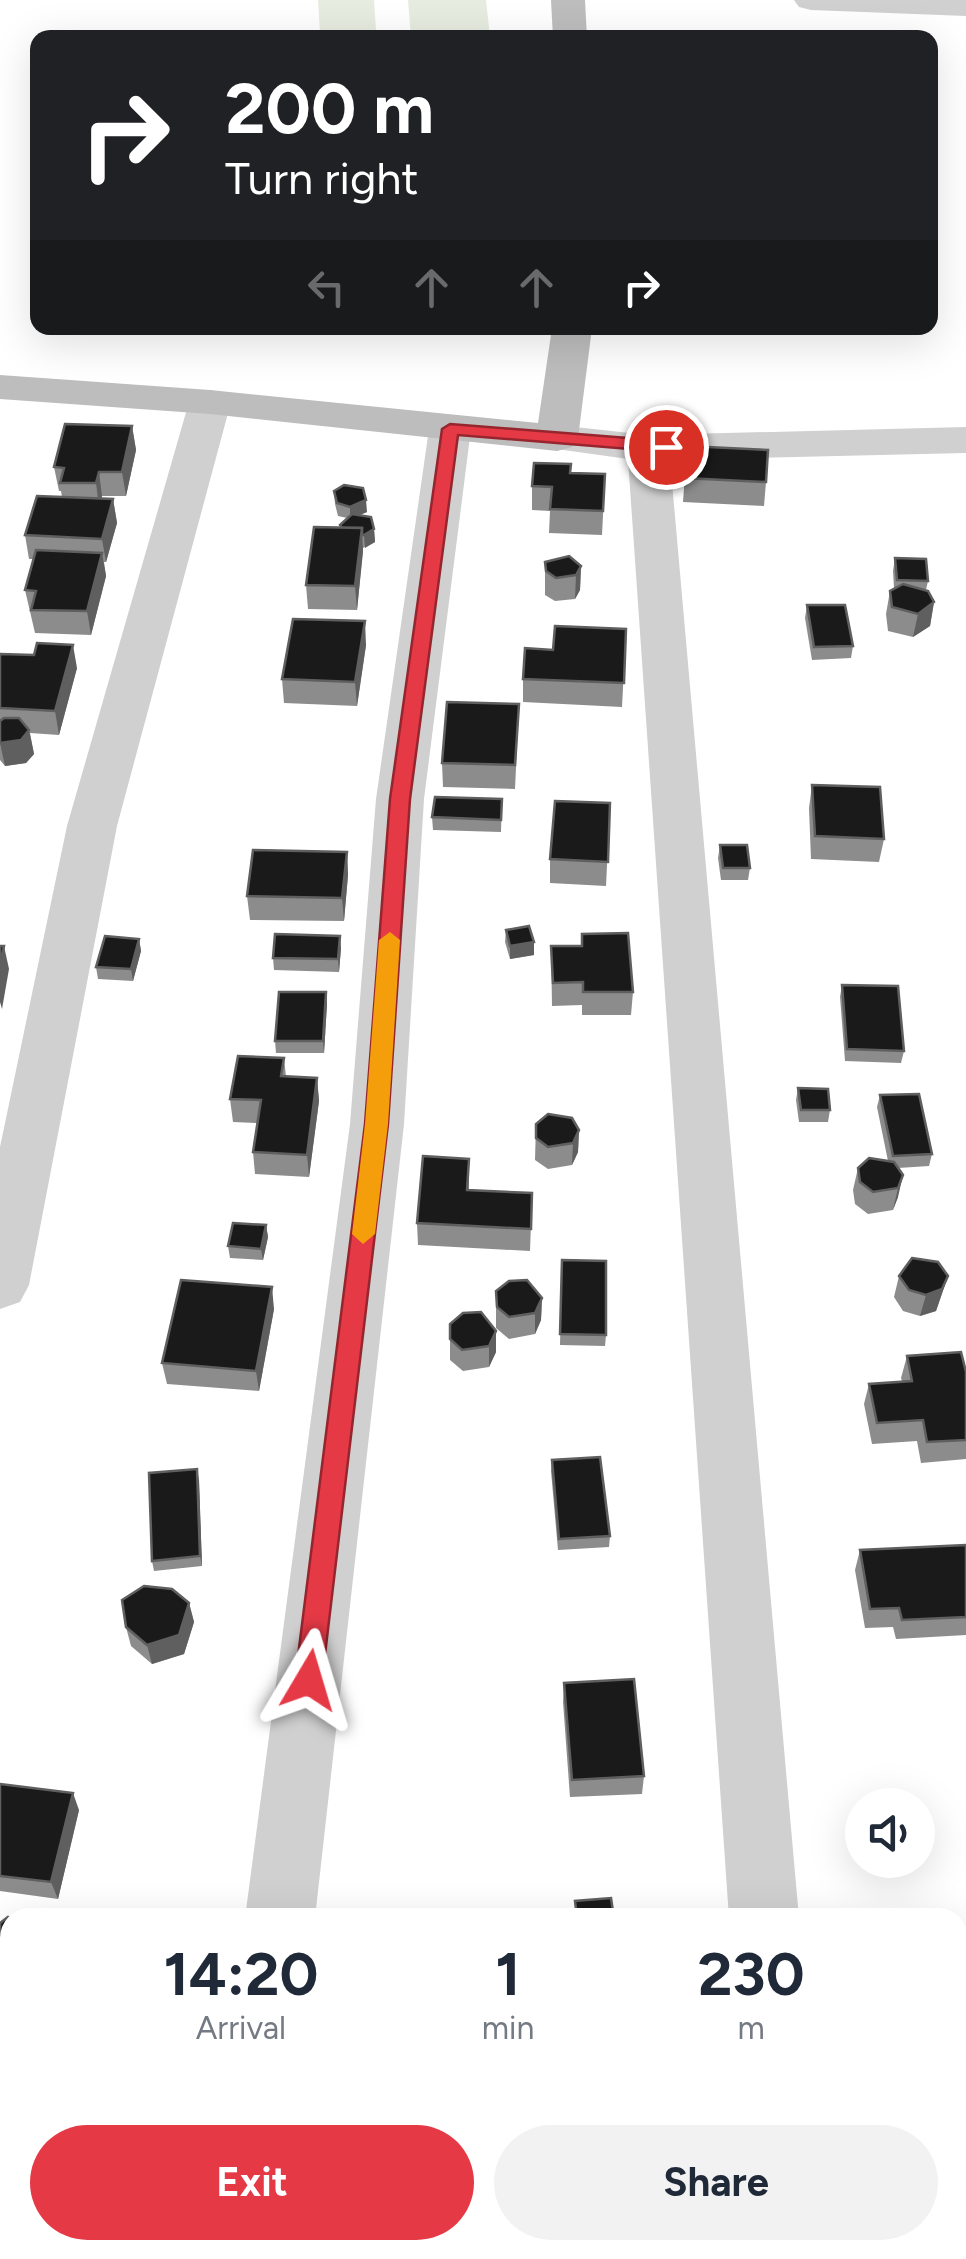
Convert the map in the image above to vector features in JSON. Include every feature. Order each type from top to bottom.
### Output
[{"type":"street","points":[[568,0],[570,30]]},
{"type":"street","points":[[811,0],[966,6]]},
{"type":"street","points":[[556,438],[571,335]]},
{"type":"street","points":[[0,386],[210,402],[648,448],[966,440]]},
{"type":"street","points":[[0,1285],[92,826],[210,402]]},
{"type":"street","points":[[281,1908],[377,1124],[400,799],[450,429]]},
{"type":"street","points":[[648,448],[763,1908]]},
{"type":"shaded area","points":[[318,0],[374,0],[376,30],[320,30]]},
{"type":"shaded area","points":[[408,0],[486,0],[489,30],[410,30]]},
{"type":"building","points":[[65,424],[132,426],[122,472],[99,472],[96,483],[60,483],[64,468],[54,467]]},
{"type":"building","points":[[687,446],[768,450],[766,482],[685,478]]},
{"type":"building","points":[[534,463],[571,464],[570,473],[605,474],[603,511],[550,509],[552,487],[532,486]]},
{"type":"building","points":[[344,485],[363,488],[366,500],[350,507],[337,503],[334,491]]},
{"type":"building","points":[[37,496],[113,499],[102,539],[25,535]]},
{"type":"building","points":[[352,514],[371,517],[374,529],[362,535],[362,528],[342,528],[340,525]]},
{"type":"building","points":[[314,527],[362,528],[355,586],[306,585]]},
{"type":"building","points":[[36,550],[102,553],[87,611],[31,610],[36,591],[25,590]]},
{"type":"building","points":[[569,556],[581,566],[576,575],[556,578],[546,571],[545,562]]},
{"type":"building","points":[[895,558],[926,559],[928,581],[897,580]]},
{"type":"building","points":[[903,584],[928,591],[934,602],[918,614],[892,607],[890,591]]},
{"type":"building","points":[[807,605],[845,605],[853,646],[814,647]]},
{"type":"building","points":[[293,619],[365,621],[355,682],[282,679]]},
{"type":"building","points":[[555,626],[626,629],[624,683],[523,679],[525,648],[553,650]]},
{"type":"building","points":[[37,643],[73,645],[55,711],[0,708],[0,654],[34,655]]},
{"type":"building","points":[[447,702],[519,704],[515,765],[442,763]]},
{"type":"building","points":[[19,718],[29,730],[21,740],[0,743],[0,721]]},
{"type":"building","points":[[812,785],[880,787],[884,839],[815,836]]},
{"type":"building","points":[[435,797],[502,799],[501,820],[432,817]]},
{"type":"building","points":[[555,801],[610,803],[608,862],[550,859]]},
{"type":"building","points":[[720,845],[747,845],[750,868],[723,868]]},
{"type":"building","points":[[253,850],[347,852],[342,898],[247,896]]},
{"type":"building","points":[[529,926],[534,942],[510,946],[506,930]]},
{"type":"building","points":[[628,933],[633,992],[583,992],[583,982],[553,983],[551,946],[582,946],[582,934]]},
{"type":"building","points":[[275,934],[340,936],[338,959],[273,958]]},
{"type":"building","points":[[105,936],[139,939],[131,969],[96,967]]},
{"type":"building","points":[[842,985],[898,986],[904,1051],[847,1049]]},
{"type":"building","points":[[279,992],[326,992],[323,1041],[275,1041]]},
{"type":"building","points":[[238,1056],[284,1058],[281,1076],[317,1078],[307,1155],[253,1152],[261,1100],[230,1099]]},
{"type":"building","points":[[798,1088],[828,1089],[830,1110],[801,1110]]},
{"type":"building","points":[[919,1094],[932,1154],[893,1156],[880,1095]]},
{"type":"building","points":[[548,1114],[572,1118],[579,1130],[573,1143],[548,1147],[536,1138],[536,1124]]},
{"type":"building","points":[[423,1156],[469,1159],[467,1190],[532,1193],[531,1229],[417,1223]]},
{"type":"building","points":[[869,1158],[894,1162],[903,1175],[898,1188],[873,1192],[860,1182],[858,1168]]},
{"type":"building","points":[[233,1223],[266,1225],[261,1249],[228,1246]]},
{"type":"building","points":[[912,1258],[938,1262],[948,1276],[942,1289],[926,1295],[909,1290],[899,1276]]},
{"type":"building","points":[[562,1260],[606,1261],[606,1335],[560,1334]]},
{"type":"building","points":[[181,1280],[272,1287],[256,1371],[162,1363]]},
{"type":"building","points":[[527,1280],[542,1298],[535,1313],[509,1317],[497,1307],[496,1291],[509,1281]]},
{"type":"building","points":[[481,1312],[496,1331],[489,1346],[462,1350],[450,1339],[450,1324],[463,1313]]},
{"type":"building","points":[[961,1352],[966,1372],[966,1440],[927,1442],[923,1420],[877,1423],[869,1384],[912,1381],[907,1356]]},
{"type":"building","points":[[600,1457],[610,1536],[559,1539],[552,1460]]},
{"type":"building","points":[[197,1469],[200,1556],[152,1561],[149,1473]]},
{"type":"building","points":[[966,1545],[966,1617],[902,1620],[899,1608],[870,1609],[860,1550]]},
{"type":"building","points":[[144,1586],[172,1589],[189,1603],[179,1635],[147,1645],[126,1627],[122,1600]]},
{"type":"building","points":[[634,1679],[644,1776],[572,1780],[564,1683]]},
{"type":"building","points":[[0,1784],[73,1793],[51,1882],[0,1876]]},
{"type":"building","points":[[611,1898],[612,1908],[576,1908],[575,1901]]},
{"type":"slow traffic","points":[[363,1234],[377,1124],[390,940]]},
{"type":"route","points":[[309,1680],[377,1124],[400,799],[450,429],[666,447]]}]
